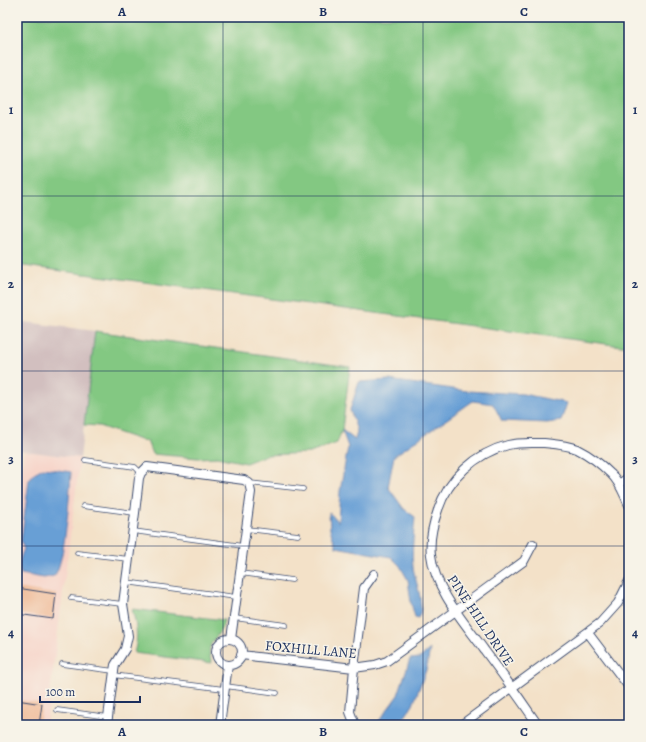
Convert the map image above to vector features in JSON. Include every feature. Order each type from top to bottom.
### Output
[{"type":"street","name":"PINE HILL DRIVE","points":[[629,505],[619,484],[612,474],[575,449],[554,444],[529,442],[508,445],[486,454],[466,467],[451,483],[440,503],[432,528],[431,555],[438,581],[457,611],[512,687],[600,623],[618,603],[629,581]]},
{"type":"street","points":[[107,721],[113,673],[125,649],[128,636],[122,604],[136,513],[139,478],[141,473],[147,467],[244,480],[249,483],[250,492],[231,639]]},
{"type":"street","points":[[619,484],[629,477]]},
{"type":"street","name":"FOXHILL LANE","points":[[241,655],[354,668],[374,665],[387,661],[524,562],[533,544]]},
{"type":"street","points":[[355,725],[350,712],[364,588],[374,574]]},
{"type":"street","points":[[588,633],[629,687]]},
{"type":"street","points":[[227,639],[231,639],[238,643],[241,647],[241,655],[236,662],[228,665],[217,658],[216,650],[219,643],[227,639]]},
{"type":"street","points":[[220,725],[228,665]]},
{"type":"street","points":[[461,725],[512,687],[538,725]]},
{"type":"lane","points":[[85,460],[135,467],[141,473]]},
{"type":"lane","points":[[249,483],[303,489]]},
{"type":"lane","points":[[83,506],[136,513]]},
{"type":"lane","points":[[245,529],[298,535]]},
{"type":"lane","points":[[133,531],[243,546]]},
{"type":"lane","points":[[77,552],[129,559]]},
{"type":"lane","points":[[240,573],[292,580]]},
{"type":"lane","points":[[125,582],[236,596]]},
{"type":"lane","points":[[71,598],[122,604]]},
{"type":"lane","points":[[234,618],[286,625]]},
{"type":"lane","points":[[62,664],[113,673],[224,688],[277,693]]},
{"type":"lane","points":[[57,710],[107,721]]},
{"type":"shaded area","points":[[17,321],[95,331],[80,458],[17,450]]},
{"type":"shaded area","points":[[24,451],[80,458],[46,725],[17,725],[17,502]]},
{"type":"green space","points":[[17,17],[629,17],[629,347],[17,265]]},
{"type":"green space","points":[[95,331],[350,367],[342,430],[337,443],[310,453],[266,455],[246,463],[217,457],[198,458],[152,454],[147,441],[99,426],[84,425]]},
{"type":"green space","points":[[132,609],[224,620],[220,632],[211,645],[210,655],[212,663],[134,653],[136,647],[136,631]]},
{"type":"water","points":[[389,380],[467,391],[523,394],[567,403],[561,421],[547,423],[502,421],[493,404],[473,401],[394,456],[388,487],[404,509],[415,517],[412,561],[421,607],[418,618],[415,617],[411,603],[408,580],[400,566],[391,557],[336,547],[330,529],[329,512],[338,522],[340,491],[348,447],[342,430],[355,440],[357,431],[350,410],[359,382]]},
{"type":"water","points":[[43,468],[71,472],[66,527],[61,558],[54,576],[44,578],[21,574],[20,571],[21,558],[24,549],[21,542],[29,480],[34,473]]},
{"type":"water","points":[[430,649],[426,670],[413,705],[399,725],[376,725],[398,695],[410,659],[420,658]]},
{"type":"building","points":[[17,588],[56,594],[53,619],[17,614]]},
{"type":"building","points":[[17,700],[42,704],[39,725],[17,725]]}]
